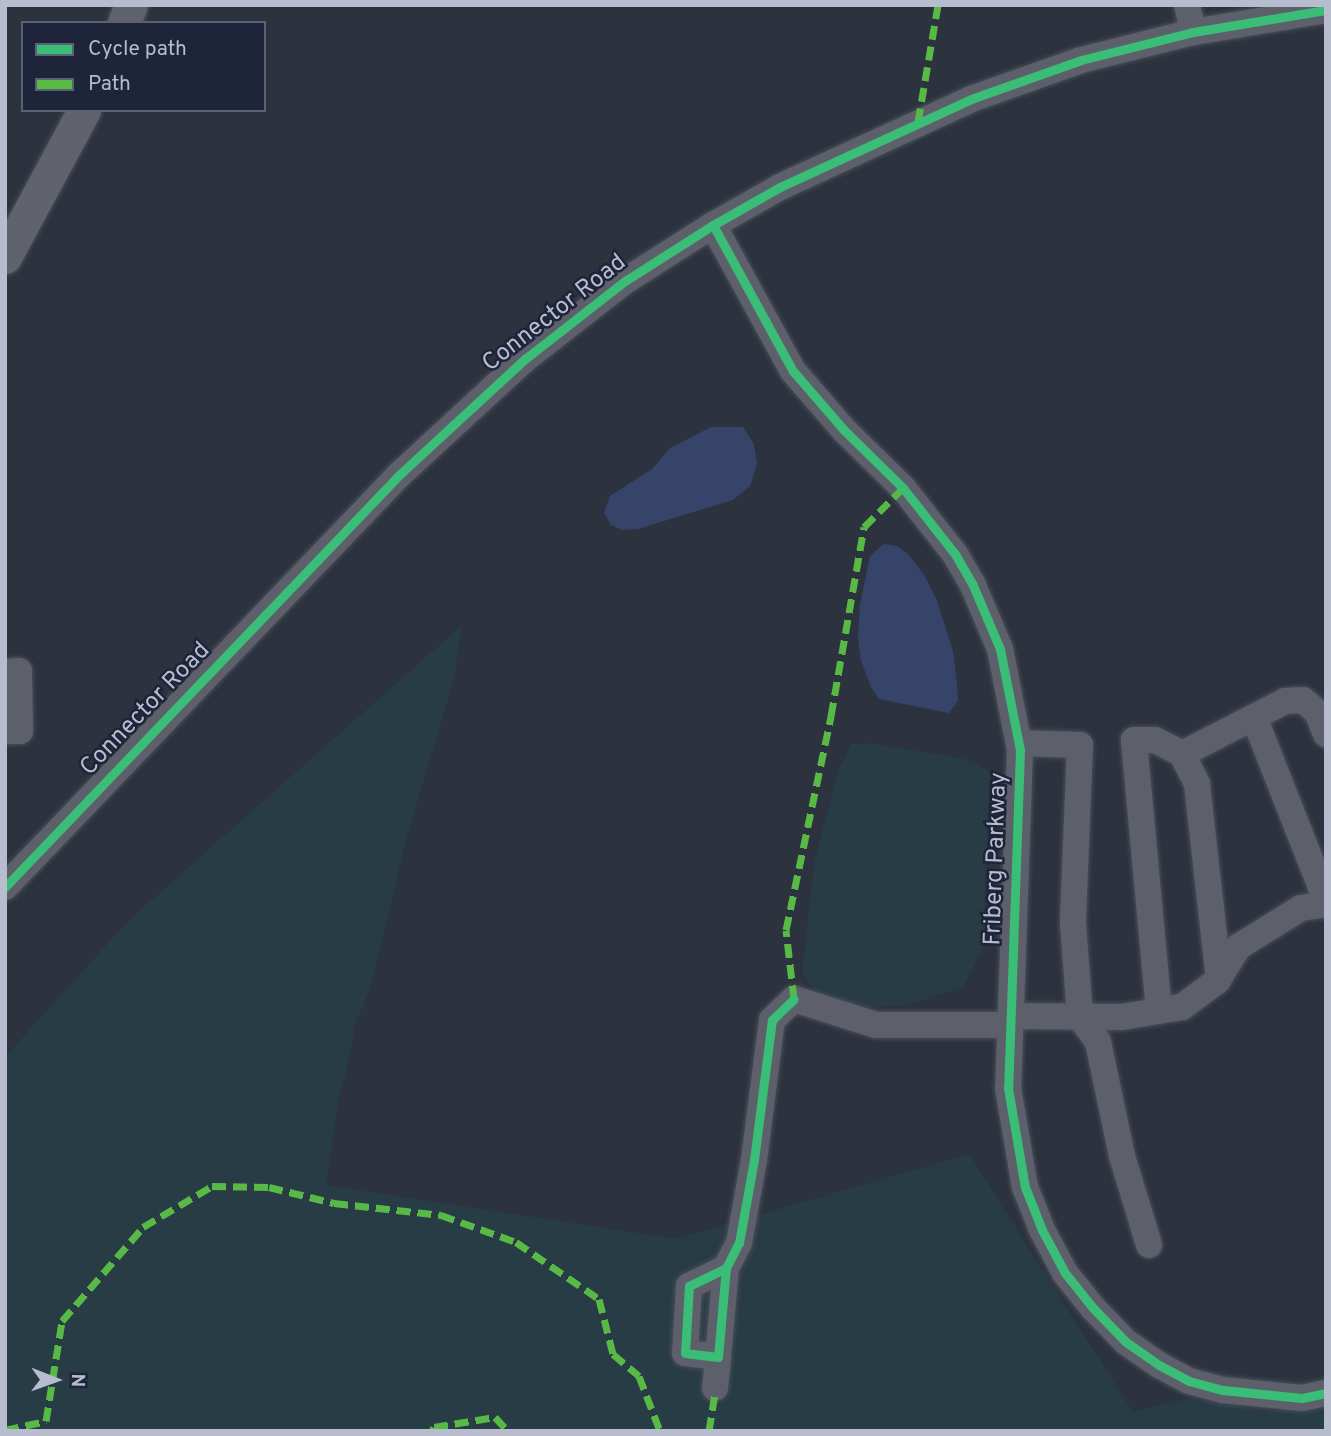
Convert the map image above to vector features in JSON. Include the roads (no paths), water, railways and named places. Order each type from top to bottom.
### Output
[{"type":"main road","points":[[5,257],[84,112]]},
{"type":"street","points":[[1187,5],[1193,32]]},
{"type":"street","name":"Connector Road","points":[[5,887],[328,547],[478,400],[573,320],[713,225],[868,144],[971,99],[1081,60],[1193,32],[1326,10]]},
{"type":"street","name":"Friberg Parkway","points":[[713,225],[793,371],[844,430],[934,523],[972,583],[1000,649],[1019,743],[1008,1088],[1025,1188],[1042,1230],[1065,1273],[1093,1308],[1126,1342],[1189,1381],[1265,1397],[1302,1398],[1326,1393]]},
{"type":"street","points":[[5,672],[19,671],[20,730],[5,732]]},
{"type":"street","points":[[1182,754],[1285,701],[1303,700],[1317,712],[1326,734]]},
{"type":"street","points":[[715,1388],[726,1268],[739,1243],[744,1220],[772,1020],[794,999],[876,1025],[1122,1017],[1182,1007],[1219,979],[1238,947],[1301,908],[1326,902],[1254,717]]},
{"type":"street","points":[[1159,1011],[1134,740],[1155,740],[1182,754],[1197,784],[1219,979]]},
{"type":"street","points":[[1019,743],[1080,745],[1073,923],[1080,1017],[1098,1042],[1122,1156],[1149,1245]]},
{"type":"street","points":[[718,1357],[685,1353],[689,1286],[726,1268]]},
{"type":"water","points":[[711,427],[743,427],[754,444],[757,464],[750,486],[733,500],[638,529],[622,530],[611,525],[604,513],[610,496],[652,469],[670,448]]},
{"type":"water","points":[[884,544],[897,546],[909,555],[924,575],[937,601],[953,651],[957,684],[958,701],[949,713],[879,699],[861,661],[858,637],[860,604],[870,556]]}]
